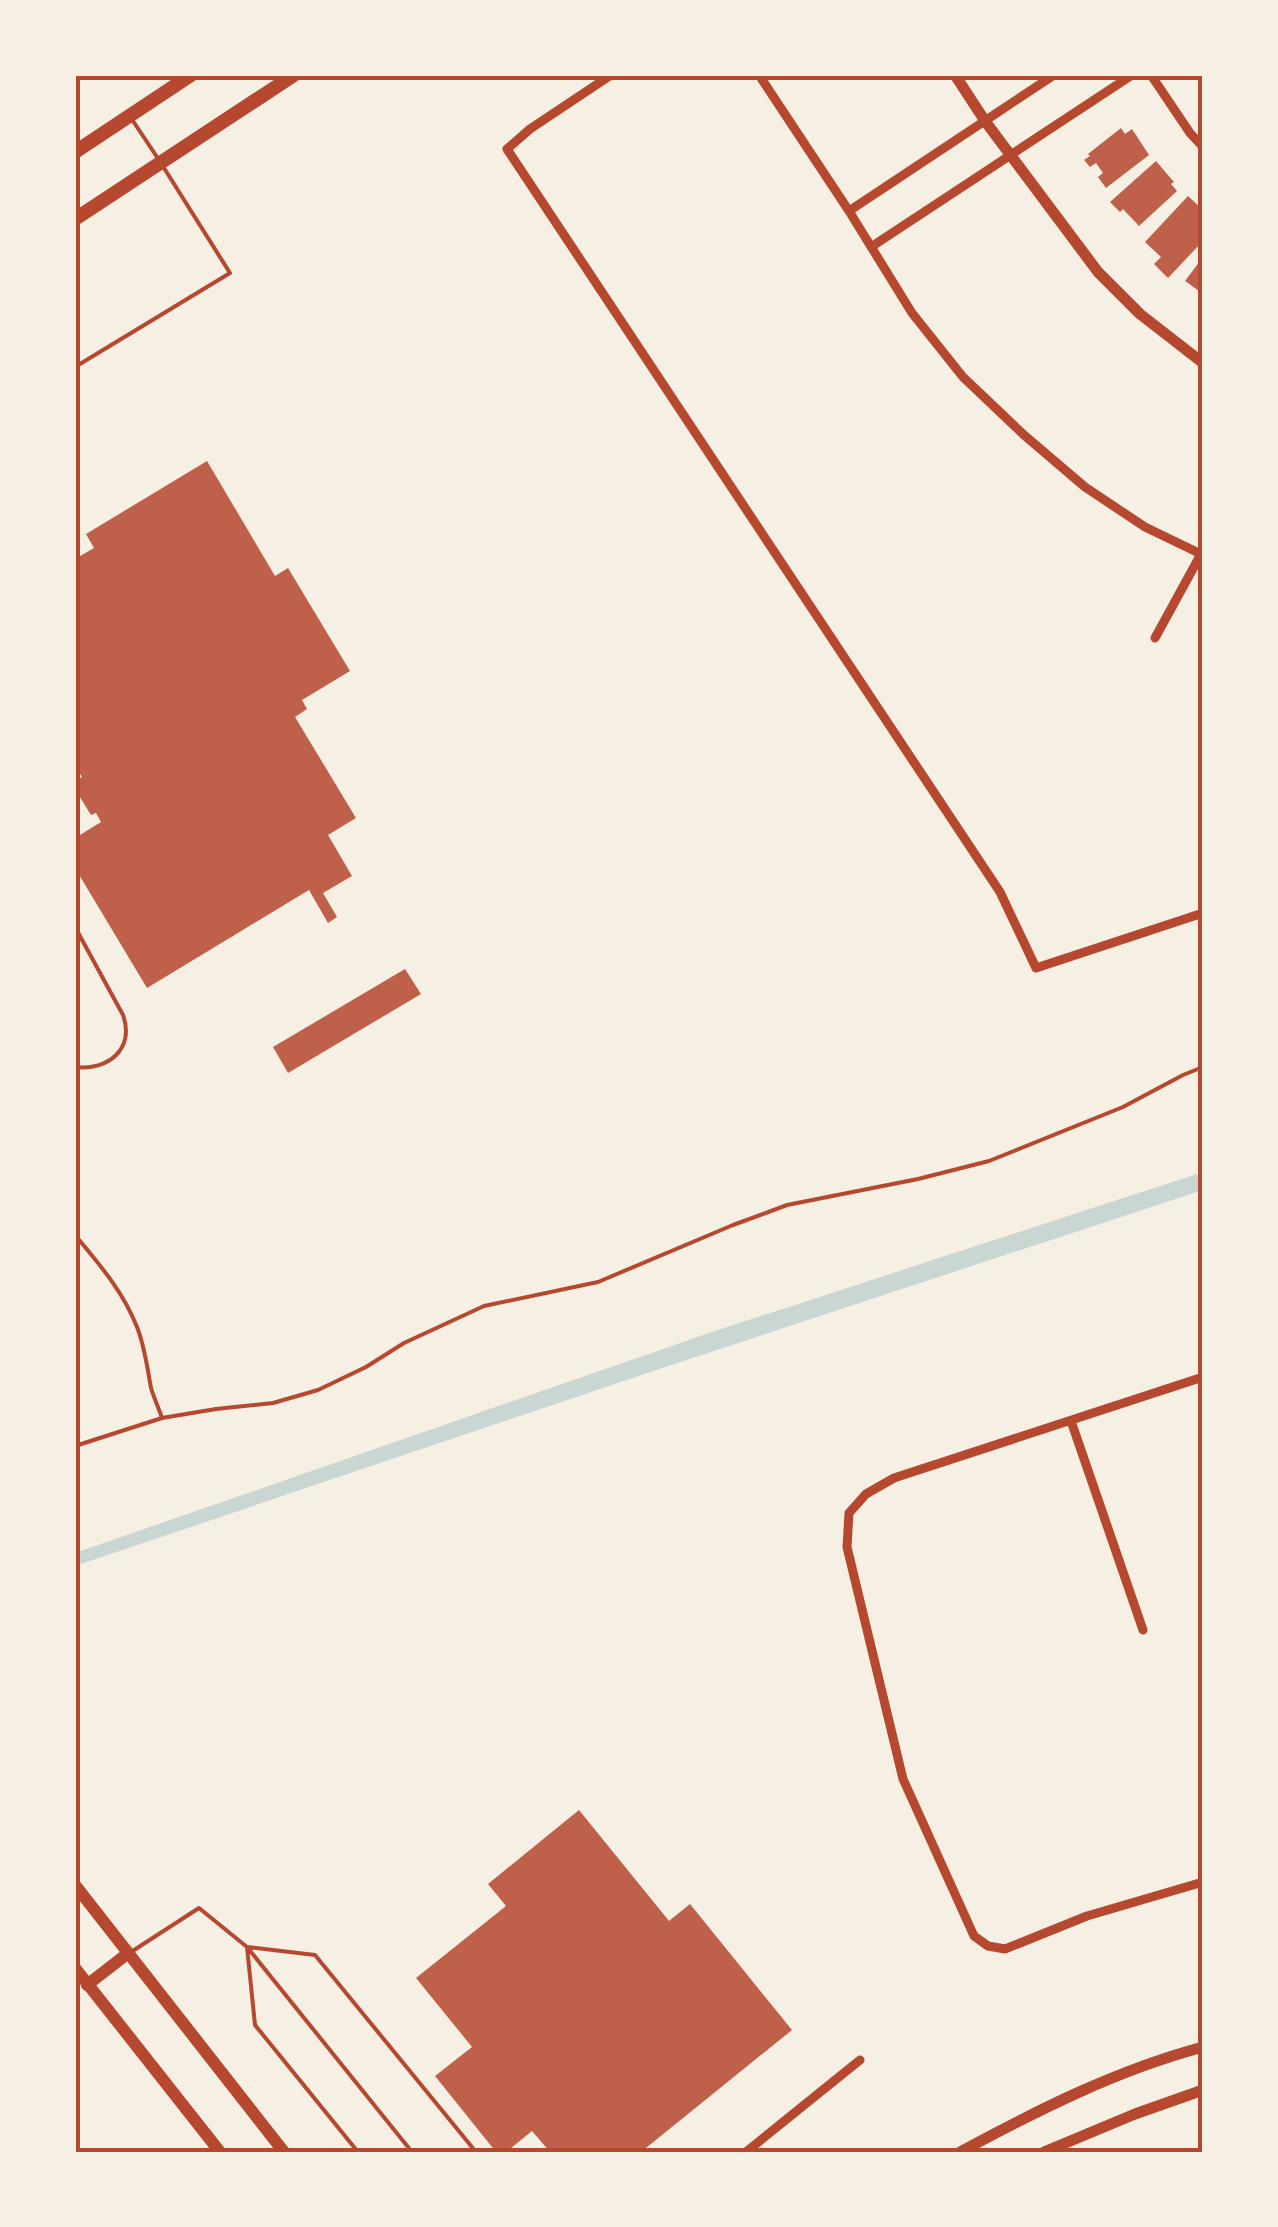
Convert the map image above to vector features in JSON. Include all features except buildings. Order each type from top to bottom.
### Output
[{"type":"main road","points":[[75,152],[191,75]]},
{"type":"main road","points":[[75,218],[294,75]]},
{"type":"main road","points":[[75,1885],[284,2152]]},
{"type":"main road","points":[[88,1985],[128,1954]]},
{"type":"main road","points":[[75,1968],[220,2152]]},
{"type":"street","points":[[611,75],[507,149],[1000,892],[1036,968],[1203,913]]},
{"type":"street","points":[[759,75],[912,313],[964,376],[1024,435],[1085,486],[1145,526],[1202,555],[1154,638]]},
{"type":"street","points":[[955,75],[1098,272],[1140,314],[1203,363]]},
{"type":"street","points":[[849,212],[1054,75]]},
{"type":"street","points":[[871,247],[1132,75]]},
{"type":"street","points":[[1151,75],[1203,147]]},
{"type":"street","points":[[1203,1377],[894,1478],[866,1494],[850,1513],[847,1547],[903,1779],[974,1936],[988,1946],[1005,1949],[1087,1916],[1203,1882]]},
{"type":"street","points":[[1071,1421],[1143,1630]]},
{"type":"street","points":[[960,2152],[1030,2114],[1110,2078],[1203,2047]]},
{"type":"street","points":[[746,2152],[860,2060]]},
{"type":"street","points":[[1044,2152],[1203,2090]]},
{"type":"lane","points":[[75,367],[230,273],[129,116]]},
{"type":"lane","points":[[75,927],[123,1015],[127,1030],[122,1045],[106,1063],[98,1068],[75,1067]]},
{"type":"lane","points":[[128,1954],[199,1908],[247,1948],[412,2152]]},
{"type":"lane","points":[[247,1948],[315,1955],[476,2152]]},
{"type":"lane","points":[[247,1948],[255,2025],[358,2152]]},
{"type":"path","points":[[75,1446],[162,1418],[272,1403],[318,1390],[404,1343],[484,1306],[598,1282],[787,1205],[918,1180],[990,1161],[1100,1117],[1203,1066]]},
{"type":"path","points":[[75,1235],[126,1301],[138,1329],[162,1418]]},
{"type":"shaded area","points":[[1203,1172],[1203,1190],[75,1566],[75,1553],[712,1332]]}]
